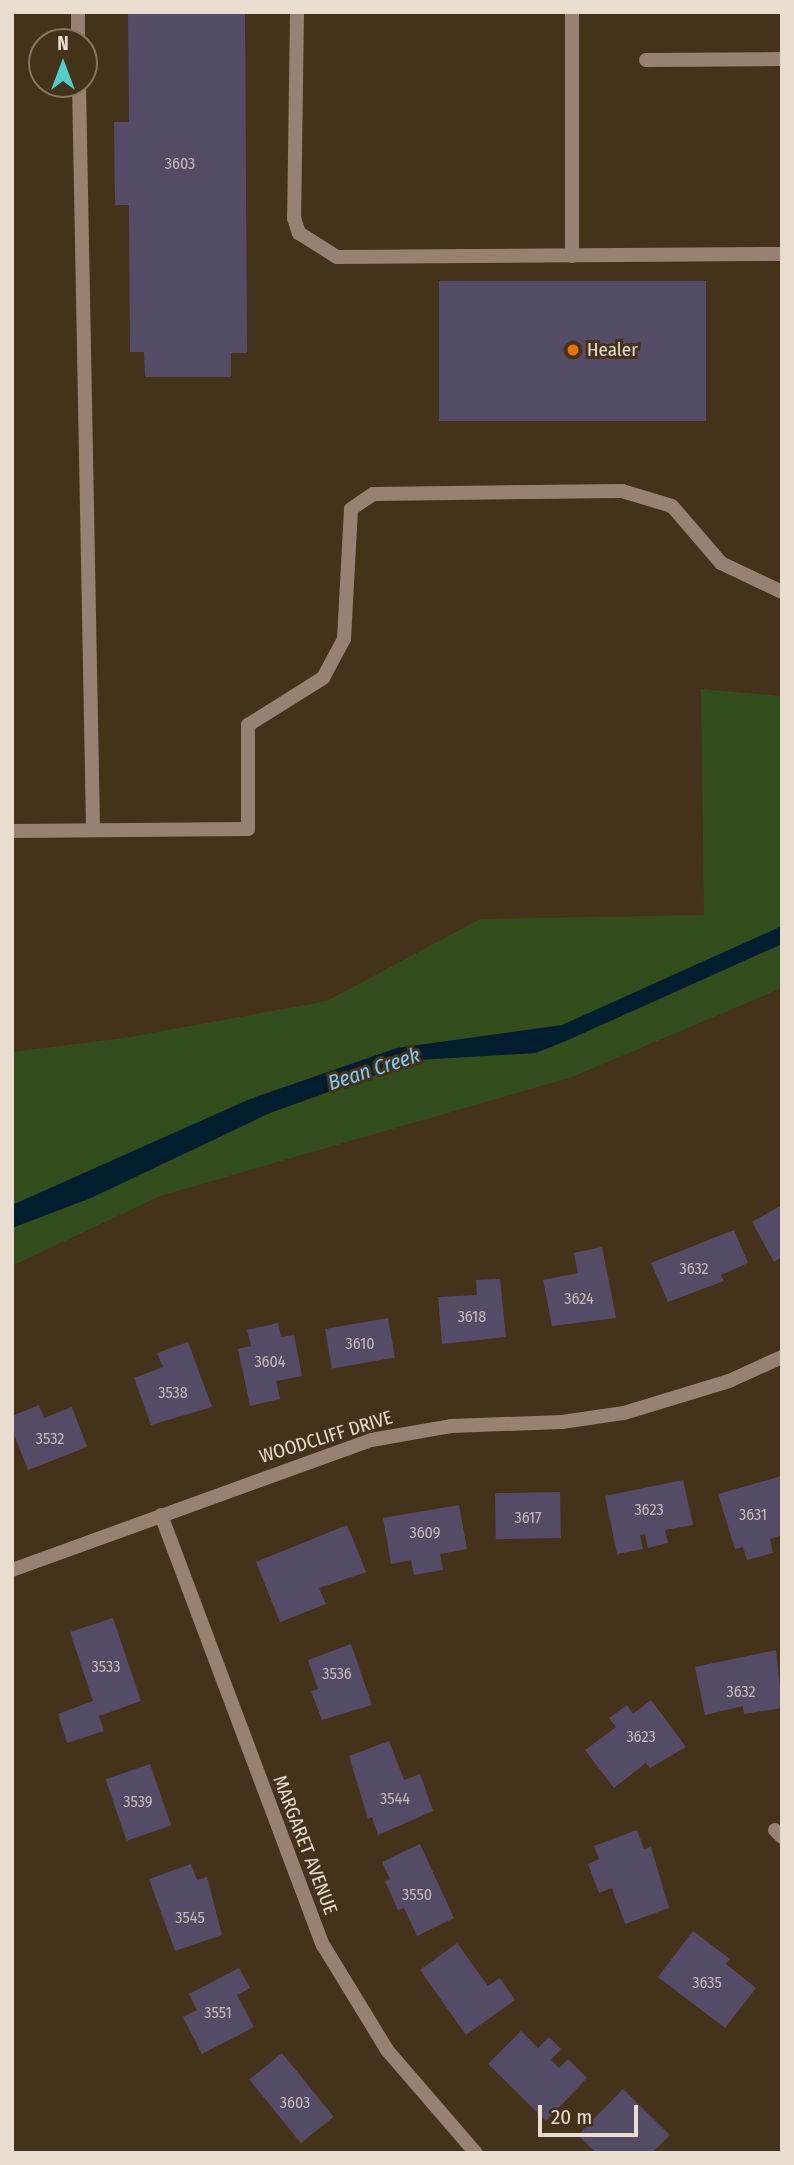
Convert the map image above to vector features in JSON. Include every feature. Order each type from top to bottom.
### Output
[{"type":"street","points":[[297,12],[294,218],[299,233],[337,257],[782,254]]},
{"type":"street","points":[[572,12],[572,256]]},
{"type":"street","points":[[646,61],[782,60]]},
{"type":"street","points":[[79,98],[93,829]]},
{"type":"street","points":[[12,831],[248,829],[248,725],[323,678],[344,639],[351,509],[373,494],[622,491],[672,506],[720,563],[782,592]]},
{"type":"street","name":"WOODCLIFF DRIVE","points":[[12,1570],[371,1440],[451,1426],[562,1422],[624,1413],[729,1381],[782,1357]]},
{"type":"street","name":"MARGARET AVENUE","points":[[161,1515],[323,1945],[393,2059],[476,2153]]},
{"type":"green space","points":[[701,689],[782,696],[782,988],[572,1077],[160,1196],[12,1266],[12,1052],[124,1038],[327,1001],[480,919],[704,915]]},
{"type":"water","name":"Bean Creek","points":[[782,926],[782,944],[536,1053],[418,1060],[270,1113],[91,1198],[12,1228],[12,1205],[250,1099],[397,1048],[562,1025]]},
{"type":"building","points":[[128,12],[245,12],[247,353],[231,353],[231,377],[145,377],[144,352],[130,352],[129,205],[115,205],[114,122],[129,122]]},
{"type":"building","name":"Healer","points":[[439,281],[706,281],[706,421],[439,421]]},
{"type":"building","points":[[782,1205],[782,1257],[774,1262],[752,1222]]},
{"type":"building","points":[[734,1230],[748,1263],[721,1275],[724,1281],[668,1302],[651,1263]]},
{"type":"building","points":[[602,1247],[616,1318],[552,1326],[543,1280],[578,1273],[574,1253]]},
{"type":"building","points":[[500,1279],[506,1337],[442,1344],[438,1297],[477,1295],[476,1280]]},
{"type":"building","points":[[388,1318],[395,1357],[332,1369],[325,1329]]},
{"type":"building","points":[[278,1323],[281,1337],[294,1335],[302,1376],[276,1381],[280,1399],[250,1406],[238,1349],[251,1346],[247,1330]]},
{"type":"building","points":[[188,1342],[212,1407],[151,1425],[134,1378],[163,1367],[157,1353]]},
{"type":"building","points":[[39,1405],[44,1418],[72,1407],[87,1447],[28,1470],[13,1432],[12,1416]]},
{"type":"building","points":[[782,1476],[782,1535],[770,1539],[773,1553],[747,1560],[743,1547],[735,1549],[718,1494]]},
{"type":"building","points":[[683,1480],[693,1525],[665,1530],[668,1543],[648,1548],[645,1534],[640,1535],[643,1549],[617,1554],[605,1496]]},
{"type":"building","points":[[560,1492],[561,1538],[496,1539],[495,1493]]},
{"type":"building","points":[[459,1505],[467,1549],[440,1554],[443,1570],[414,1575],[411,1560],[391,1564],[383,1518]]},
{"type":"building","points":[[347,1525],[366,1572],[319,1588],[326,1604],[280,1622],[256,1562]]},
{"type":"building","points":[[113,1618],[141,1701],[99,1716],[104,1731],[67,1743],[58,1714],[93,1701],[70,1632]]},
{"type":"building","points":[[351,1644],[372,1705],[322,1720],[311,1691],[318,1689],[308,1660]]},
{"type":"building","points":[[776,1650],[782,1708],[744,1714],[743,1706],[705,1715],[695,1667]]},
{"type":"building","points":[[651,1700],[686,1747],[650,1768],[646,1763],[614,1788],[585,1750],[616,1727],[609,1718],[627,1705],[633,1714]]},
{"type":"building","points":[[389,1741],[404,1780],[420,1774],[433,1811],[378,1835],[372,1817],[368,1819],[349,1756]]},
{"type":"building","points":[[150,1764],[171,1825],[127,1841],[106,1779]]},
{"type":"building","points":[[637,1830],[644,1849],[651,1847],[669,1908],[625,1924],[612,1888],[599,1893],[588,1864],[599,1859],[594,1846]]},
{"type":"building","points":[[420,1844],[454,1918],[417,1936],[404,1908],[398,1910],[385,1881],[390,1879],[382,1862]]},
{"type":"building","points":[[191,1864],[197,1880],[207,1877],[222,1935],[175,1951],[149,1879]]},
{"type":"building","points":[[693,1931],[730,1959],[726,1964],[756,1988],[725,2028],[658,1977]]},
{"type":"building","points":[[457,1943],[488,1986],[500,1978],[515,2000],[466,2035],[420,1970]]},
{"type":"building","points":[[239,1968],[250,1988],[237,1995],[254,2027],[202,2054],[183,2017],[197,2010],[189,1994]]},
{"type":"building","points":[[521,2031],[538,2048],[549,2037],[561,2049],[551,2060],[559,2068],[568,2059],[587,2078],[546,2121],[488,2064]]},
{"type":"building","points":[[282,2053],[334,2117],[301,2143],[249,2079]]},
{"type":"building","points":[[623,2089],[670,2135],[652,2153],[596,2153],[578,2135]]},
{"type":"place","name":"Healer","points":[[573,350]]}]
